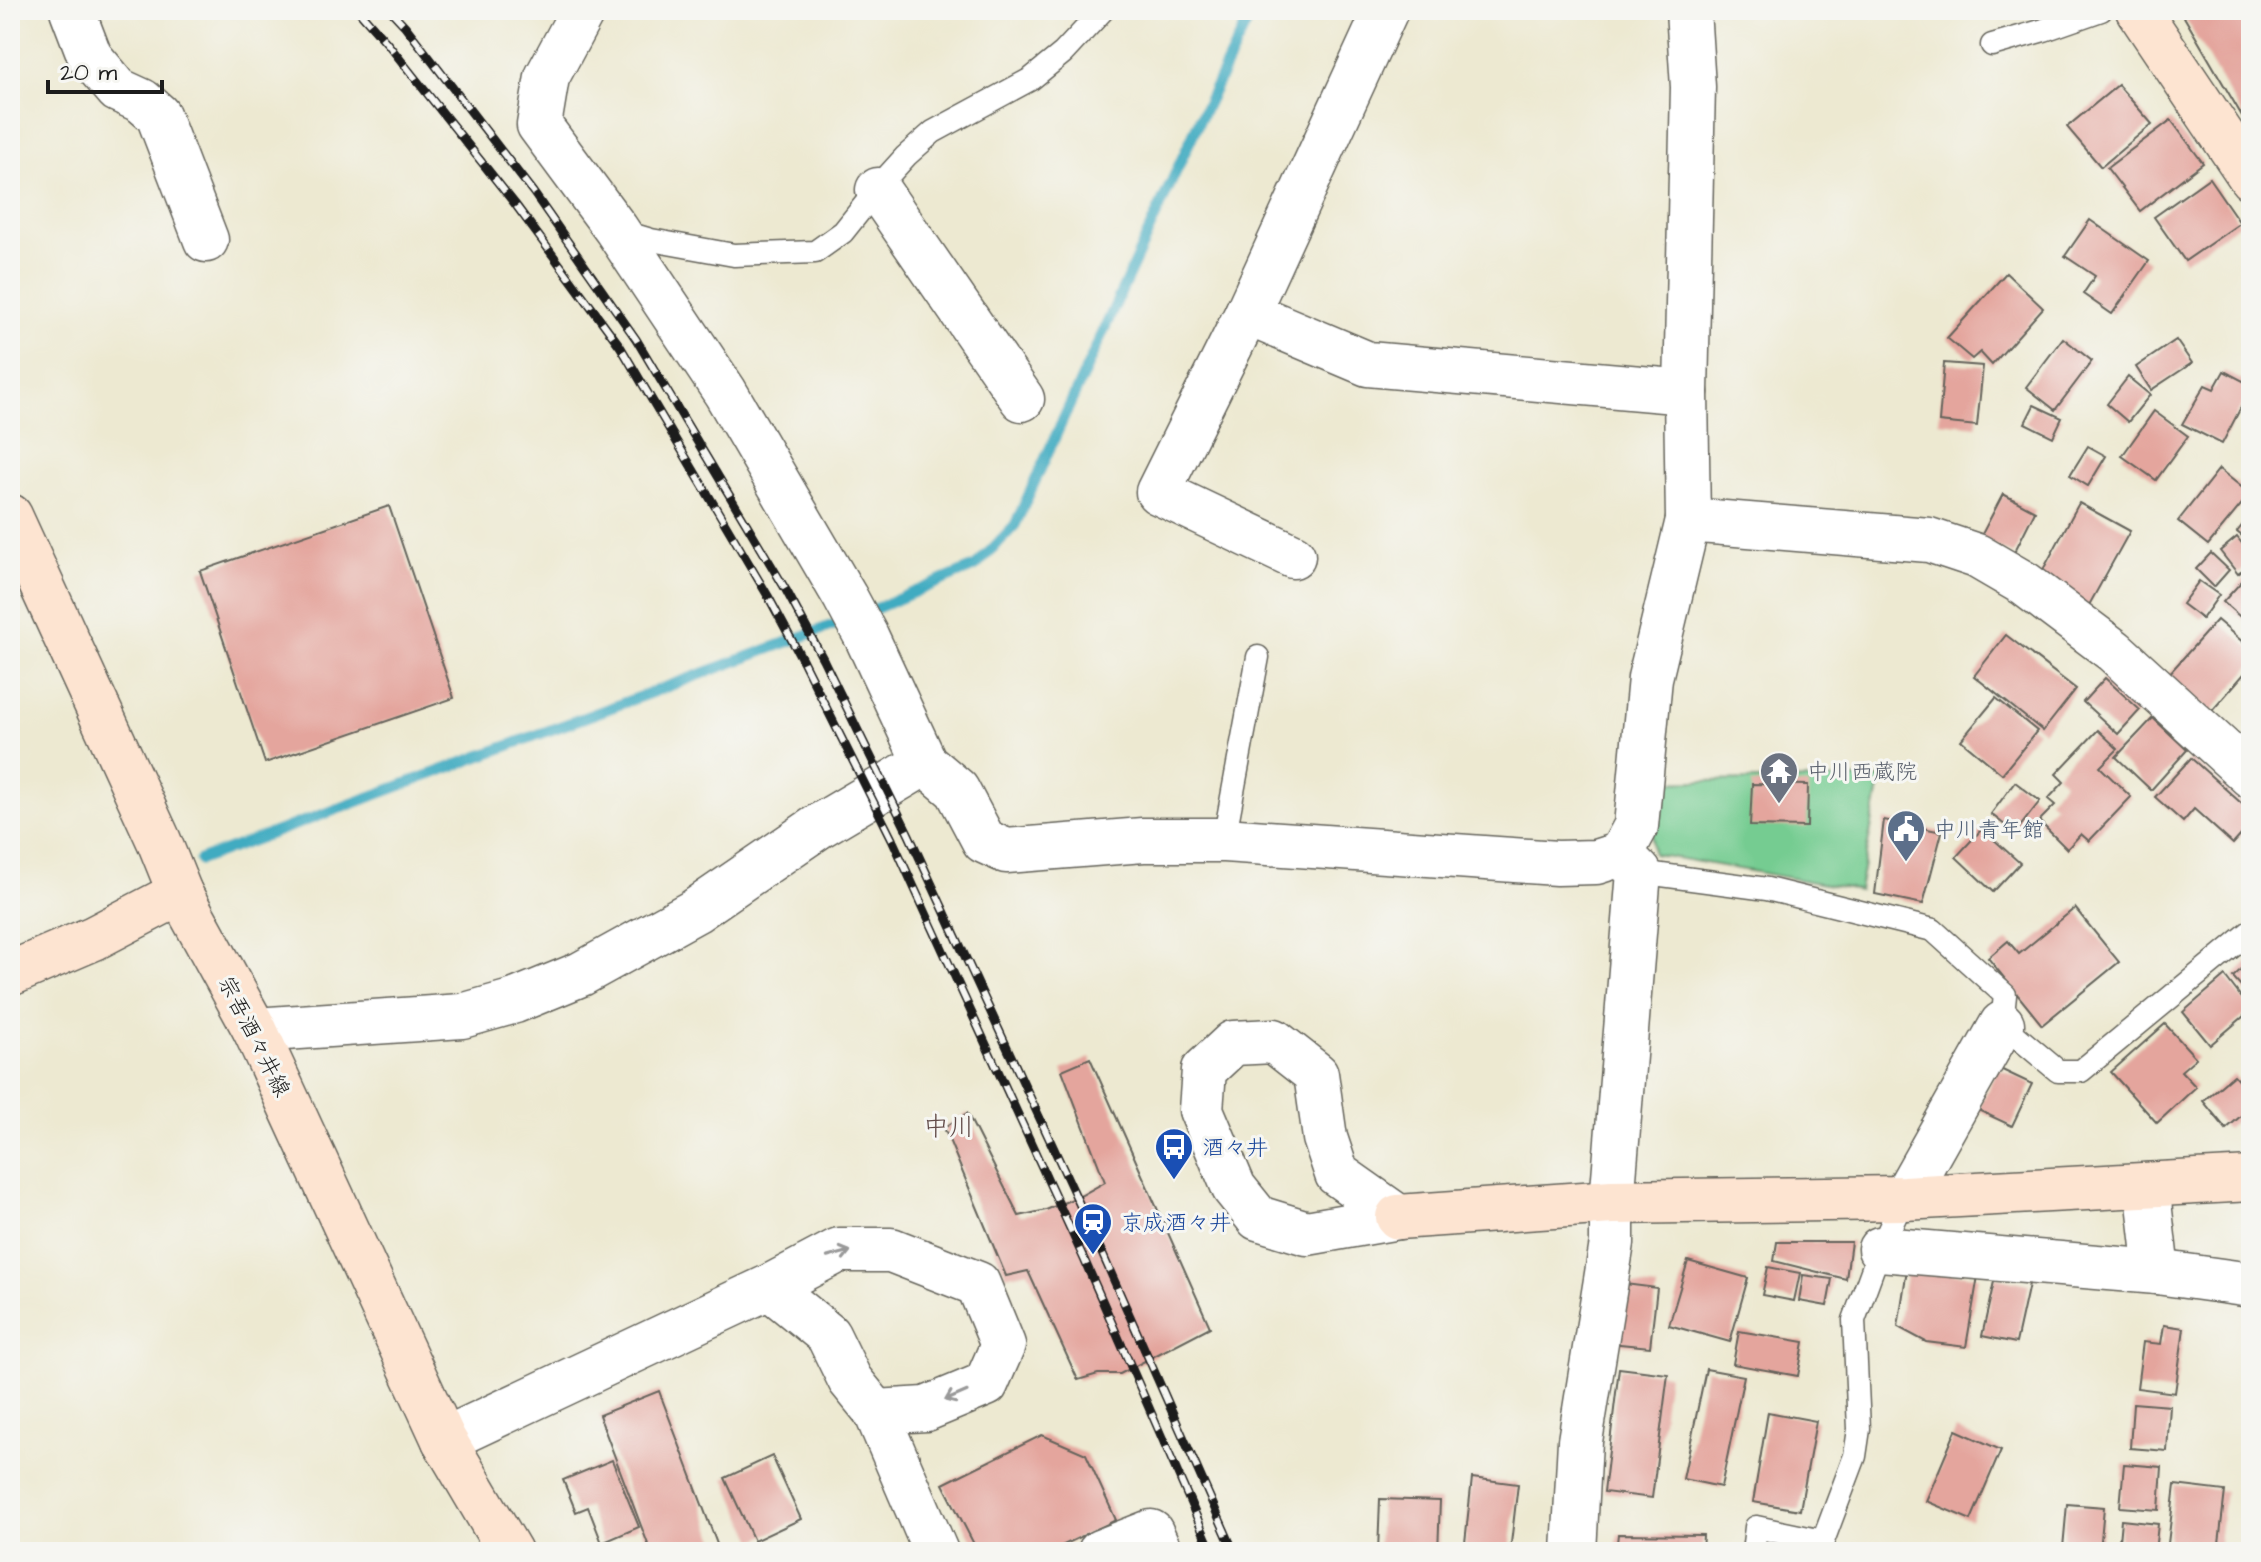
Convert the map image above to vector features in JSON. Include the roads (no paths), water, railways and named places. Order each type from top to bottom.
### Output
[{"type":"street","points":[[72,10],[90,57],[118,90],[142,101],[158,115],[206,240]]},
{"type":"street","points":[[583,10],[547,77],[539,125],[616,229],[725,392],[845,597],[925,763],[957,790],[984,841],[1006,851],[1143,840],[1224,840],[1557,863],[1630,863]]},
{"type":"street","points":[[1293,556],[1158,492],[1247,313],[1386,10]]},
{"type":"street","points":[[1574,1552],[1580,1441],[1612,1243],[1630,863],[1650,678],[1688,520],[1686,392],[1693,87],[1688,10]]},
{"type":"street","points":[[2138,10],[2251,178]]},
{"type":"street","points":[[878,190],[1022,399]]},
{"type":"street","points":[[1247,313],[1368,364],[1686,392]]},
{"type":"street","name":"宗吾酒々井線","points":[[10,516],[180,893],[255,1030],[444,1440],[510,1552]]},
{"type":"street","points":[[1688,520],[1929,540],[1977,556],[2025,584],[2114,651],[2248,766]]},
{"type":"street","points":[[255,1030],[462,1016],[528,996],[581,974],[695,911],[819,826],[925,763]]},
{"type":"street","points":[[10,974],[94,938],[180,893]]},
{"type":"street","points":[[1904,1198],[2002,1024]]},
{"type":"street","points":[[1398,1217],[1337,1174],[1325,1138],[1316,1074],[1274,1041],[1233,1043],[1204,1070],[1201,1110],[1234,1188],[1258,1218],[1307,1233],[1398,1217],[1612,1202],[1904,1198],[2251,1179]]},
{"type":"street","points":[[2147,1185],[2157,1272]]},
{"type":"street","points":[[1880,1249],[2157,1272],[2251,1285]]},
{"type":"street","points":[[444,1440],[769,1287],[839,1250],[891,1250],[978,1284],[1003,1345],[986,1384],[926,1409],[876,1412]]},
{"type":"street","points":[[769,1287],[828,1335],[850,1380],[876,1412],[936,1552]]},
{"type":"street","points":[[1100,1552],[1151,1532],[1160,1552]]},
{"type":"lane","points":[[616,229],[651,240],[734,255],[815,252],[843,232],[906,156],[933,132],[1031,79],[1063,53],[1103,10]]},
{"type":"lane","points":[[1992,45],[2101,10]]},
{"type":"lane","points":[[1224,840],[1258,657]]},
{"type":"lane","points":[[1630,863],[1767,889],[1933,930],[2005,995],[2002,1024],[2058,1071],[2081,1071],[2251,931]]},
{"type":"lane","points":[[1753,1552],[1756,1527],[1823,1541],[1855,1456],[1859,1429],[1854,1320],[1880,1249],[1904,1198]]},
{"type":"waterway","points":[[863,614],[976,566],[1015,525],[1253,10]]},
{"type":"waterway","points":[[200,860],[847,620]]},
{"type":"railway","points":[[358,10],[515,204],[620,346],[768,596],[892,839],[1084,1259],[1212,1552]]},
{"type":"railway","points":[[390,10],[533,192],[636,339],[786,590],[909,835],[1102,1253],[1234,1552]]},
{"type":"place","name":"中川西蔵院","points":[[1779,805]]},
{"type":"place","name":"中川青年館","points":[[1906,863]]},
{"type":"place","name":"酒々井","points":[[1174,1181]]},
{"type":"place","name":"京成酒々井","points":[[1093,1256]]},
{"type":"district","name":"中川","points":[[949,1126]]}]
